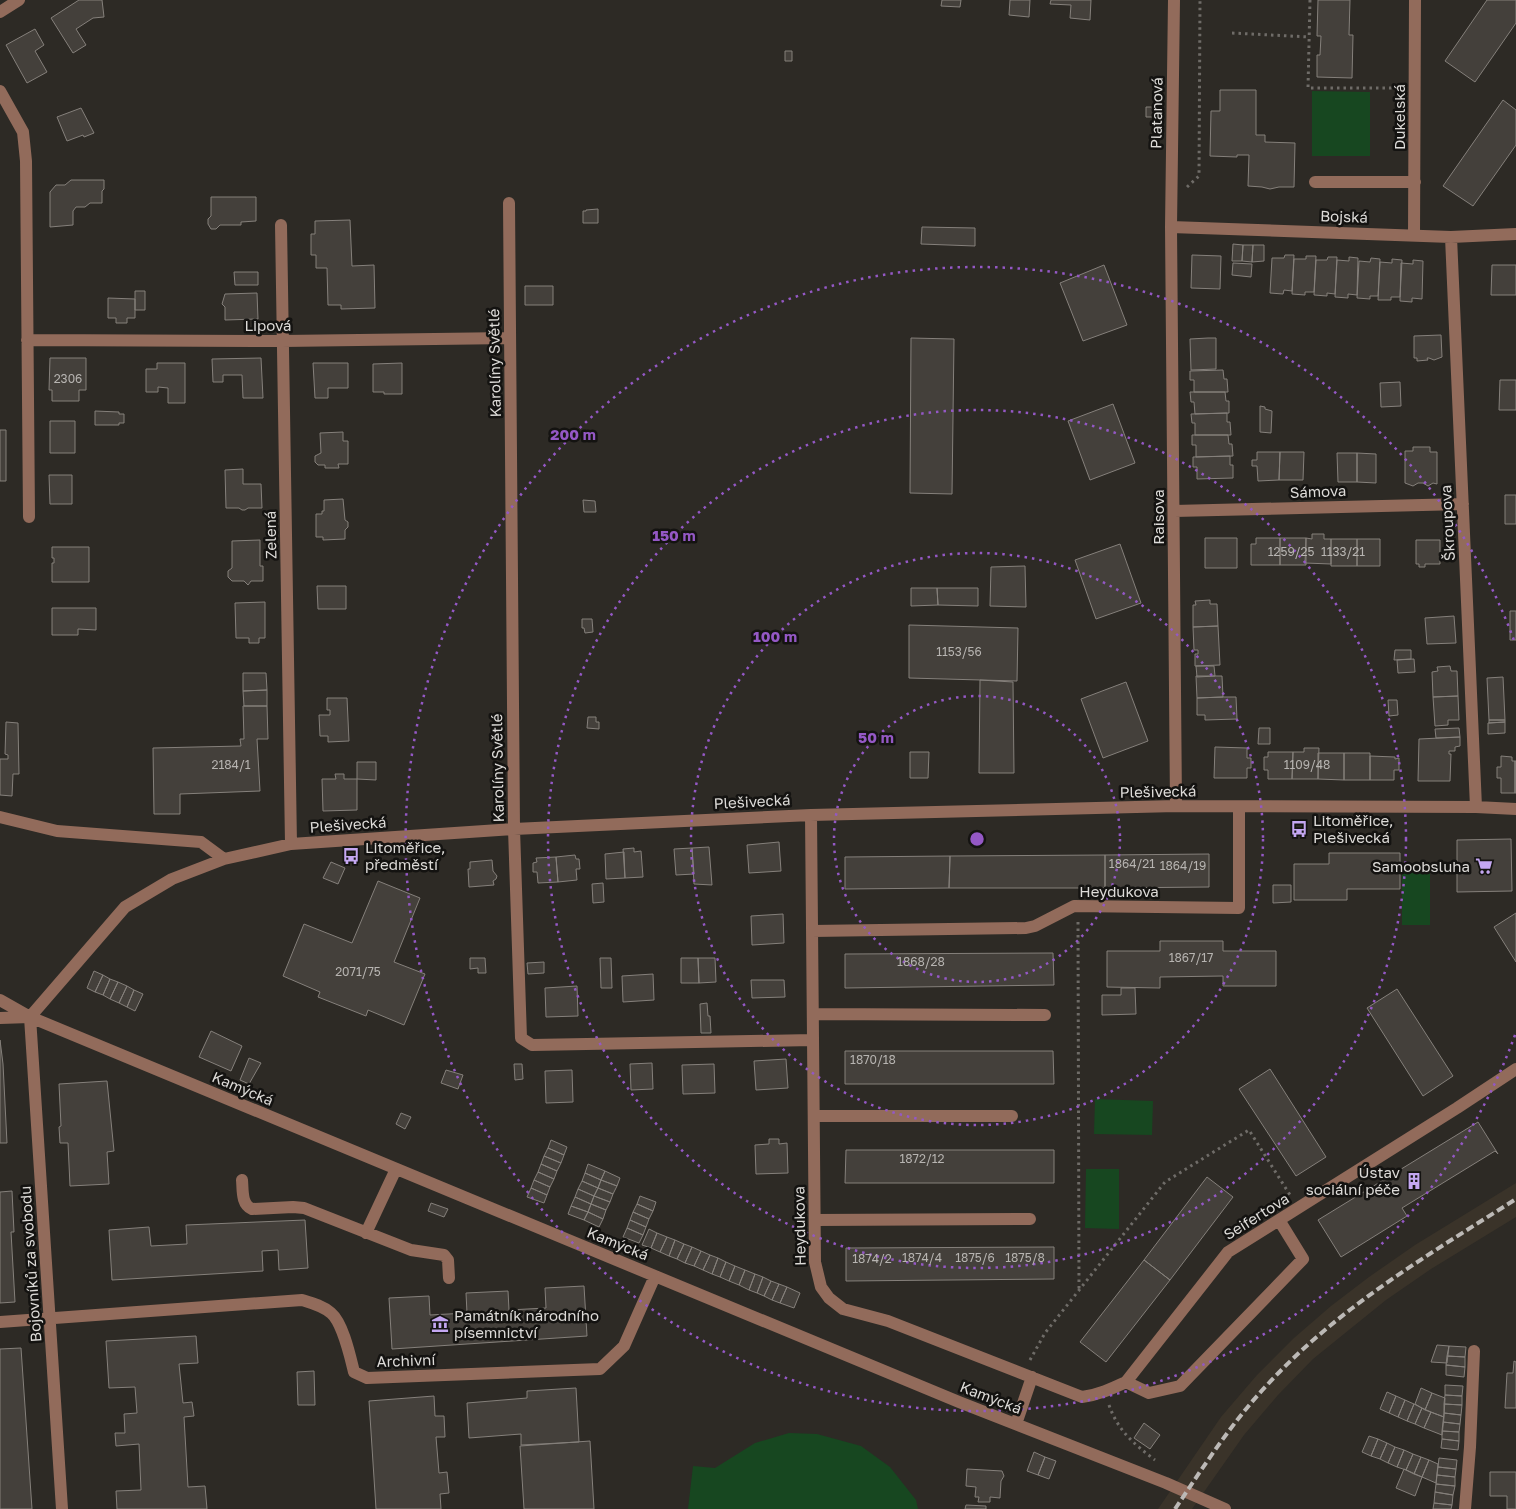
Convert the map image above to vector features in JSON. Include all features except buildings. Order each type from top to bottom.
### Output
[{"type":"street","points":[[0,12],[19,0]]},
{"type":"street","name":"Platanová","points":[[1171,226],[1174,0]]},
{"type":"street","name":"Dukelská","points":[[1414,235],[1415,0]]},
{"type":"street","points":[[0,91],[23,132],[26,161],[29,517]]},
{"type":"street","points":[[1315,182],[1415,182]]},
{"type":"street","name":"Karolíny Světlé","points":[[509,203],[514,829],[521,1038],[532,1045],[813,1040]]},
{"type":"street","name":"Zelená","points":[[282,225],[291,844]]},
{"type":"street","name":"Bojská","points":[[1171,226],[1451,237],[1516,234]]},
{"type":"street","name":"Raisova","points":[[1171,226],[1176,806]]},
{"type":"street","name":"Škroupova","points":[[1451,237],[1476,807]]},
{"type":"street","name":"Lipová","points":[[27,340],[283,341],[510,338]]},
{"type":"street","name":"Sámova","points":[[1174,512],[1463,504]]},
{"type":"street","name":"Plešivecká","points":[[30,1016],[124,907],[172,878],[224,859],[291,844],[514,829],[811,815],[1176,806],[1476,807],[1516,809]]},
{"type":"street","name":"Heydukova","points":[[812,930],[1026,928],[1035,926],[1074,906],[1239,908],[1239,807]]},
{"type":"street","name":"Heydukova","points":[[811,815],[815,1262],[818,1280],[829,1298],[843,1309],[888,1321],[1027,1375]]},
{"type":"street","points":[[0,817],[58,830],[201,842],[224,859]]},
{"type":"street","name":"Kamýcká","points":[[0,1000],[30,1016],[396,1169],[959,1402],[1166,1483],[1225,1509]]},
{"type":"street","points":[[813,1014],[1045,1015]]},
{"type":"street","points":[[0,1018],[30,1016]]},
{"type":"street","name":"Bojovníků za svobodu","points":[[30,1016],[62,1509]]},
{"type":"street","name":"Seifertova","points":[[1027,1375],[1082,1396],[1093,1396],[1126,1382],[1225,1256],[1516,1069]]},
{"type":"street","points":[[814,1116],[1012,1116]]},
{"type":"street","points":[[366,1233],[396,1169]]},
{"type":"street","points":[[242,1180],[244,1202],[247,1207],[252,1209],[304,1208],[411,1250],[444,1255],[448,1260],[449,1278]]},
{"type":"street","points":[[815,1220],[1030,1219]]},
{"type":"street","points":[[1126,1382],[1149,1393],[1180,1386],[1303,1259],[1279,1220]]},
{"type":"street","name":"Archivní","points":[[0,1322],[302,1300],[322,1307],[332,1313],[338,1322],[354,1372],[367,1378],[600,1369],[624,1346],[655,1276]]},
{"type":"street","points":[[1465,1509],[1474,1351]]},
{"type":"street","points":[[1016,1424],[1027,1375]]},
{"type":"path","points":[[1172,201],[1198,176],[1200,0]]},
{"type":"path","points":[[1310,0],[1308,88],[1415,88]]},
{"type":"path","points":[[1232,33],[1309,38]]},
{"type":"path","points":[[1078,914],[1077,1104],[1079,1291]]},
{"type":"path","points":[[1027,1375],[1046,1333],[1165,1182],[1249,1130],[1299,1208]]},
{"type":"path","points":[[1105,1392],[1113,1416],[1132,1442],[1158,1463]]},
{"type":"path","points":[[1128,1448],[1132,1442]]},
{"type":"shaded area","points":[[1516,1183],[1516,1217],[1431,1269],[1386,1300],[1313,1359],[1278,1395],[1244,1435],[1192,1509],[1158,1509],[1221,1417],[1257,1375],[1294,1338],[1369,1277],[1415,1245]]},
{"type":"green space","points":[[1312,91],[1370,92],[1370,156],[1312,156]]},
{"type":"green space","points":[[1402,870],[1430,870],[1430,925],[1402,925]]},
{"type":"green space","points":[[1095,1099],[1153,1101],[1152,1135],[1094,1134]]},
{"type":"green space","points":[[1086,1169],[1119,1169],[1119,1229],[1085,1228]]},
{"type":"green space","points":[[789,1433],[817,1434],[861,1446],[890,1467],[916,1500],[918,1509],[688,1509],[693,1466],[715,1468],[755,1443]]},
{"type":"railway","points":[[1175,1509],[1242,1414],[1295,1356],[1354,1306],[1516,1199]]},
{"type":"place","name":"Litoměřice, Plešivecká","points":[[1299,829]]},
{"type":"place","name":"Litoměřice, předměstí","points":[[351,856]]},
{"type":"place","name":"Samoobsluha","points":[[1484,866]]},
{"type":"place","name":"Ústav sociální péče","points":[[1414,1181]]},
{"type":"place","name":"Památník národního písemnictví","points":[[440,1324]]}]
